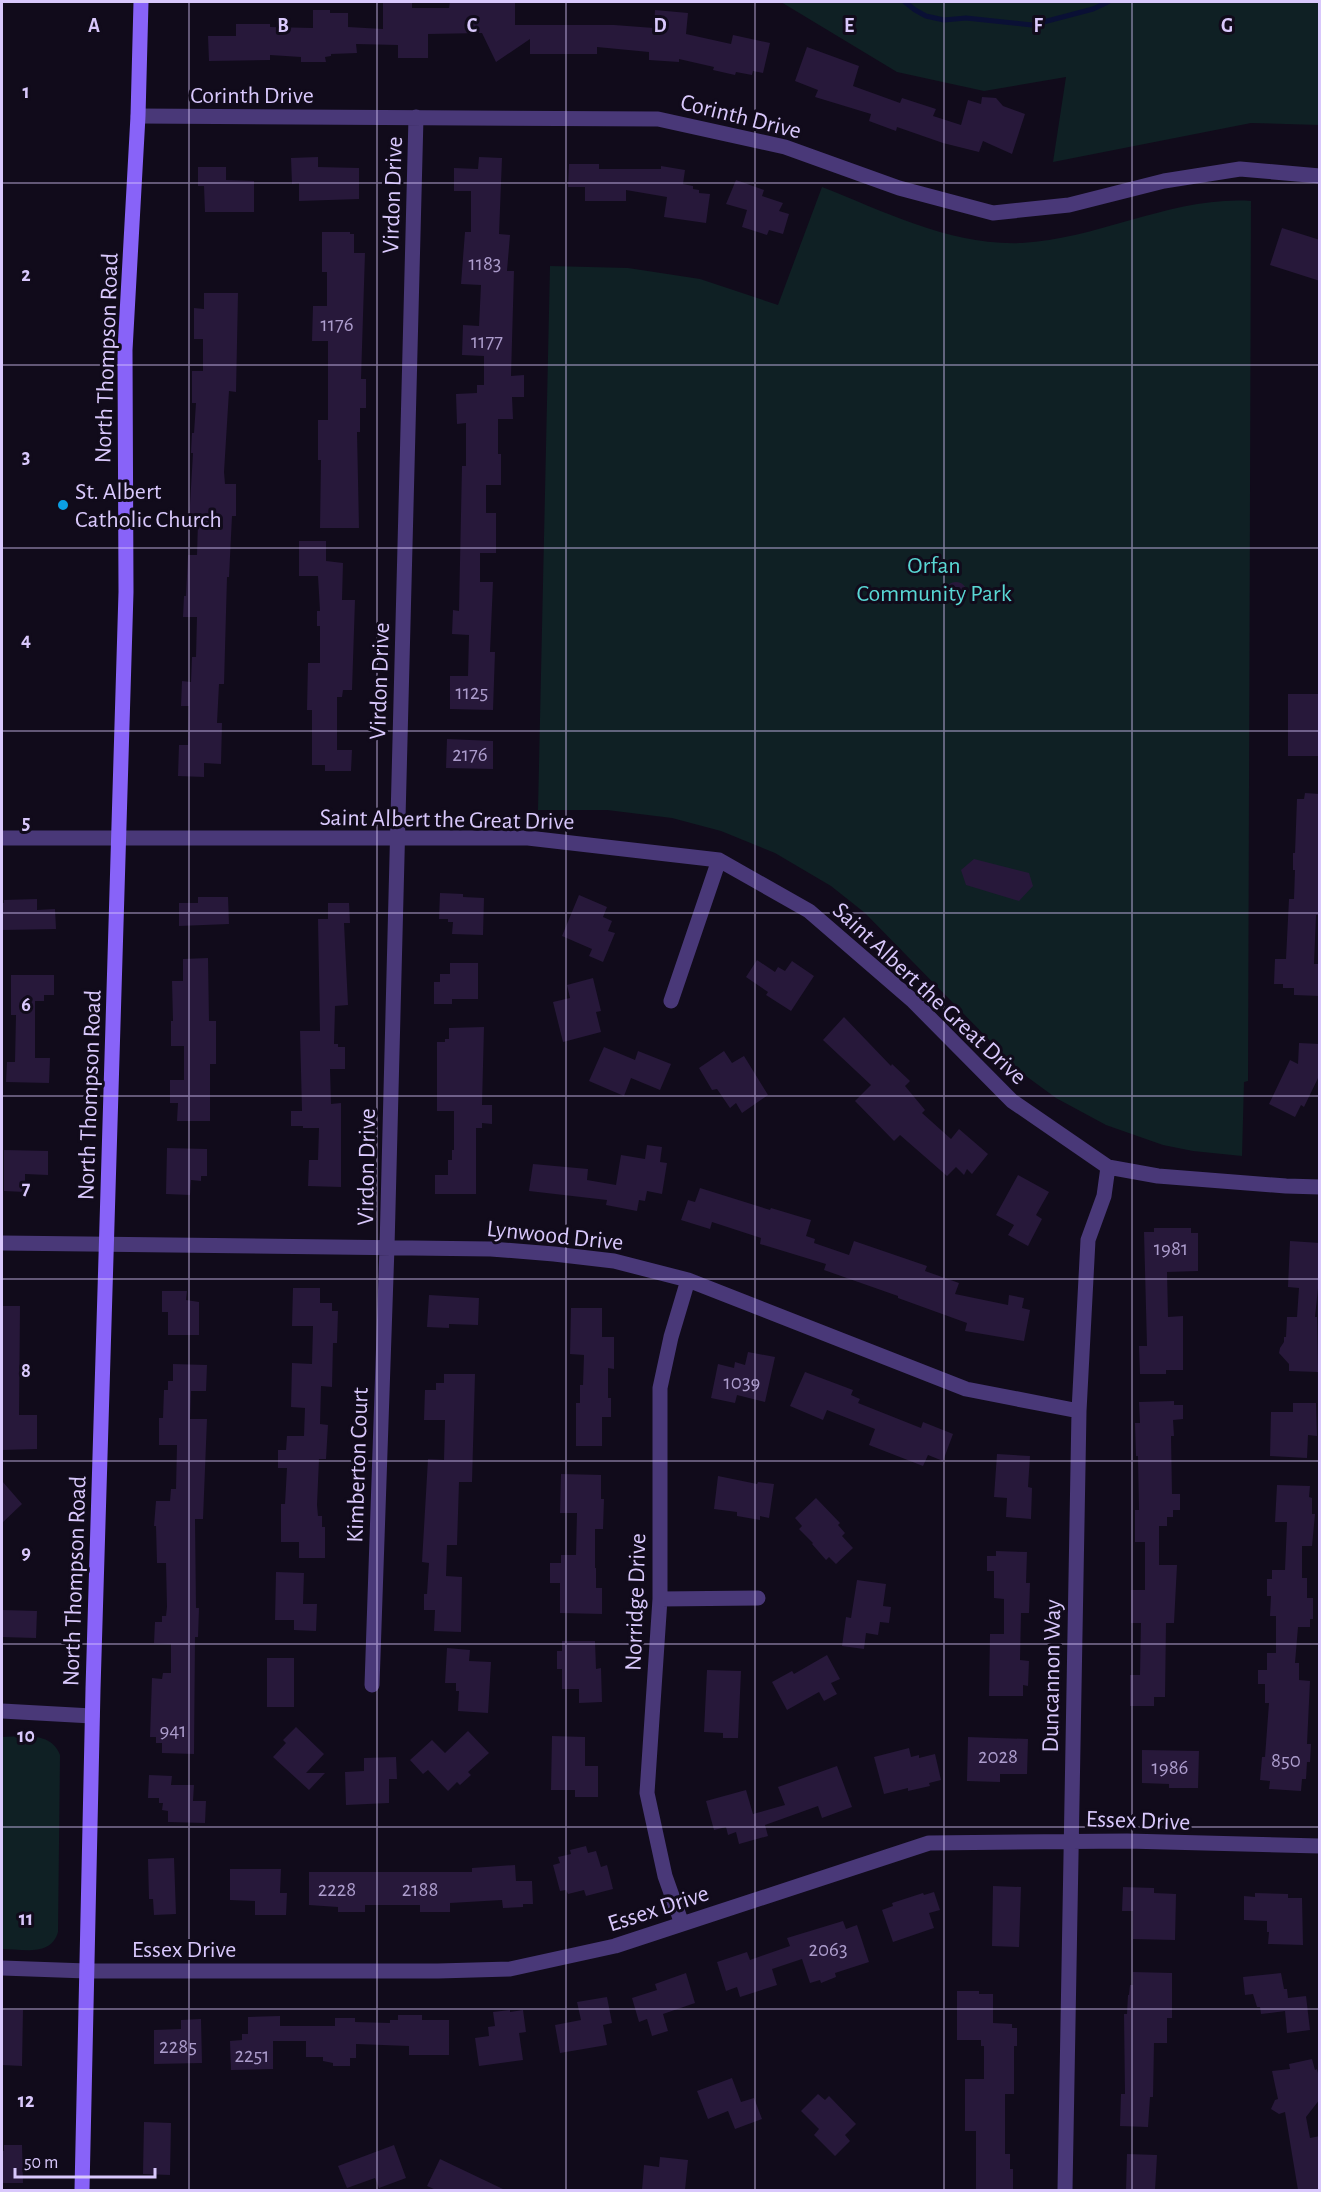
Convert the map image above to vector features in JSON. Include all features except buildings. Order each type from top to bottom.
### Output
[{"type":"street","name":"North Thompson Road","points":[[82,2190],[92,1716],[126,592],[125,350],[138,116],[141,2]]},
{"type":"street","name":"Corinth Drive","points":[[138,116],[658,119],[785,147],[899,188],[993,213],[1069,205],[1164,182],[1240,169],[1320,176]]},
{"type":"street","name":"Virdon Drive","points":[[387,1247],[416,117]]},
{"type":"street","name":"Saint Albert the Great Drive","points":[[2,838],[528,838],[719,860],[809,911],[912,1000],[1012,1101],[1108,1167],[1158,1176],[1320,1187]]},
{"type":"street","points":[[671,1001],[719,860]]},
{"type":"street","name":"Duncannon Way","points":[[1065,2190],[1079,1411],[1088,1240],[1104,1196],[1108,1167]]},
{"type":"street","name":"Lynwood Drive","points":[[2,1243],[491,1249],[614,1261],[688,1280],[966,1389],[1079,1411]]},
{"type":"street","name":"Kimberton Court","points":[[372,1685],[387,1247]]},
{"type":"street","name":"Norridge Drive","points":[[682,1924],[665,1876],[647,1793],[660,1599],[660,1388],[671,1337],[688,1280]]},
{"type":"street","points":[[660,1599],[758,1598]]},
{"type":"street","points":[[2,1711],[92,1716]]},
{"type":"street","name":"Essex Drive","points":[[2,1968],[87,1971],[510,1969],[615,1946],[929,1843],[1071,1840],[1320,1846]]},
{"type":"green space","points":[[781,2],[1319,2],[1319,125],[1251,123],[1053,162],[1066,77],[984,91],[897,72]]},
{"type":"green space","name":"Orfan Community Park","points":[[822,187],[944,233],[970,239],[1022,243],[1079,234],[1193,205],[1222,201],[1251,201],[1248,1081],[1244,1082],[1242,1156],[1193,1151],[1163,1145],[1106,1125],[1056,1098],[1026,1076],[1004,1055],[865,913],[831,886],[775,853],[721,831],[672,818],[607,810],[538,810],[550,266],[628,268],[700,279],[778,305]]},
{"type":"green space","points":[[27,1736],[43,1739],[56,1747],[60,1755],[58,1932],[49,1945],[35,1950],[2,1949],[2,1737]]},
{"type":"waterway","points":[[905,2],[926,16],[944,20],[966,18],[1032,25],[1093,9],[1108,2]]},
{"type":"place","name":"St. Albert Catholic Church","points":[[63,505]]}]
